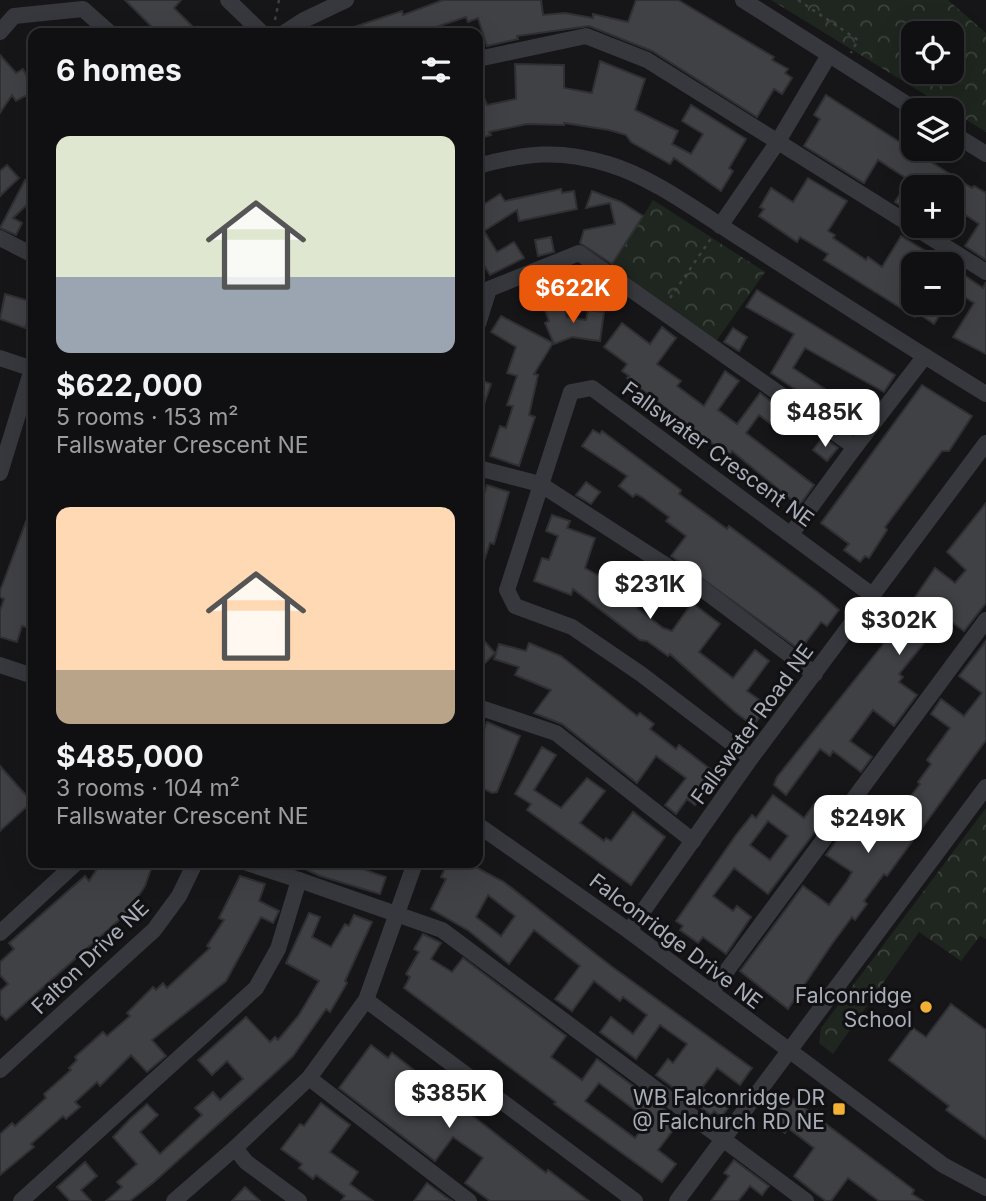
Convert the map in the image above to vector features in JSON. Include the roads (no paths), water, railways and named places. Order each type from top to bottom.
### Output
[{"type":"street","points":[[228,0],[271,28]]},
{"type":"street","points":[[279,28],[346,0]]},
{"type":"street","points":[[743,0],[901,101]]},
{"type":"street","points":[[0,32],[14,16],[83,9],[104,28]]},
{"type":"street","points":[[483,58],[586,36],[648,60],[986,272]]},
{"type":"street","points":[[720,226],[777,143],[829,55]]},
{"type":"street","points":[[964,141],[986,155]]},
{"type":"street","points":[[483,165],[523,154],[569,155],[610,164],[642,178],[986,394]]},
{"type":"street","points":[[0,238],[28,252]]},
{"type":"street","points":[[483,308],[489,289],[579,253],[855,447]]},
{"type":"street","points":[[791,534],[925,356]]},
{"type":"street","points":[[0,358],[28,367]]},
{"type":"street","points":[[0,473],[28,385]]},
{"type":"street","name":"Fallswater Crescent NE","points":[[751,758],[642,674],[572,627],[515,606],[507,590],[572,393],[592,387],[872,595]]},
{"type":"street","name":"Fallswater Road NE","points":[[629,931],[751,758],[986,443]]},
{"type":"street","points":[[483,469],[540,484],[701,588],[815,674]]},
{"type":"street","points":[[711,992],[986,620]]},
{"type":"street","points":[[0,665],[28,674]]},
{"type":"street","points":[[483,709],[556,733],[693,841]]},
{"type":"street","points":[[677,1201],[787,1050],[986,787]]},
{"type":"street","name":"Falconridge Drive NE","points":[[483,829],[629,931],[943,1165],[986,1188]]},
{"type":"street","points":[[0,933],[71,868]]},
{"type":"street","name":"Falton Drive NE","points":[[0,1070],[154,930],[179,896],[193,868]]},
{"type":"street","points":[[262,868],[397,912],[442,930],[807,1201]]},
{"type":"street","points":[[174,1201],[309,1078],[366,1000],[413,868]]},
{"type":"street","points":[[21,1201],[256,988],[278,949],[299,880]]},
{"type":"street","points":[[366,1000],[635,1201]]},
{"type":"street","points":[[309,1078],[469,1201]]},
{"type":"street","points":[[234,1148],[246,1162],[299,1201]]},
{"type":"place","name":"Falconridge School","points":[[926,1007]]},
{"type":"place","name":"WB Falconridge DR @ Falchurch RD NE","points":[[839,1109]]}]
